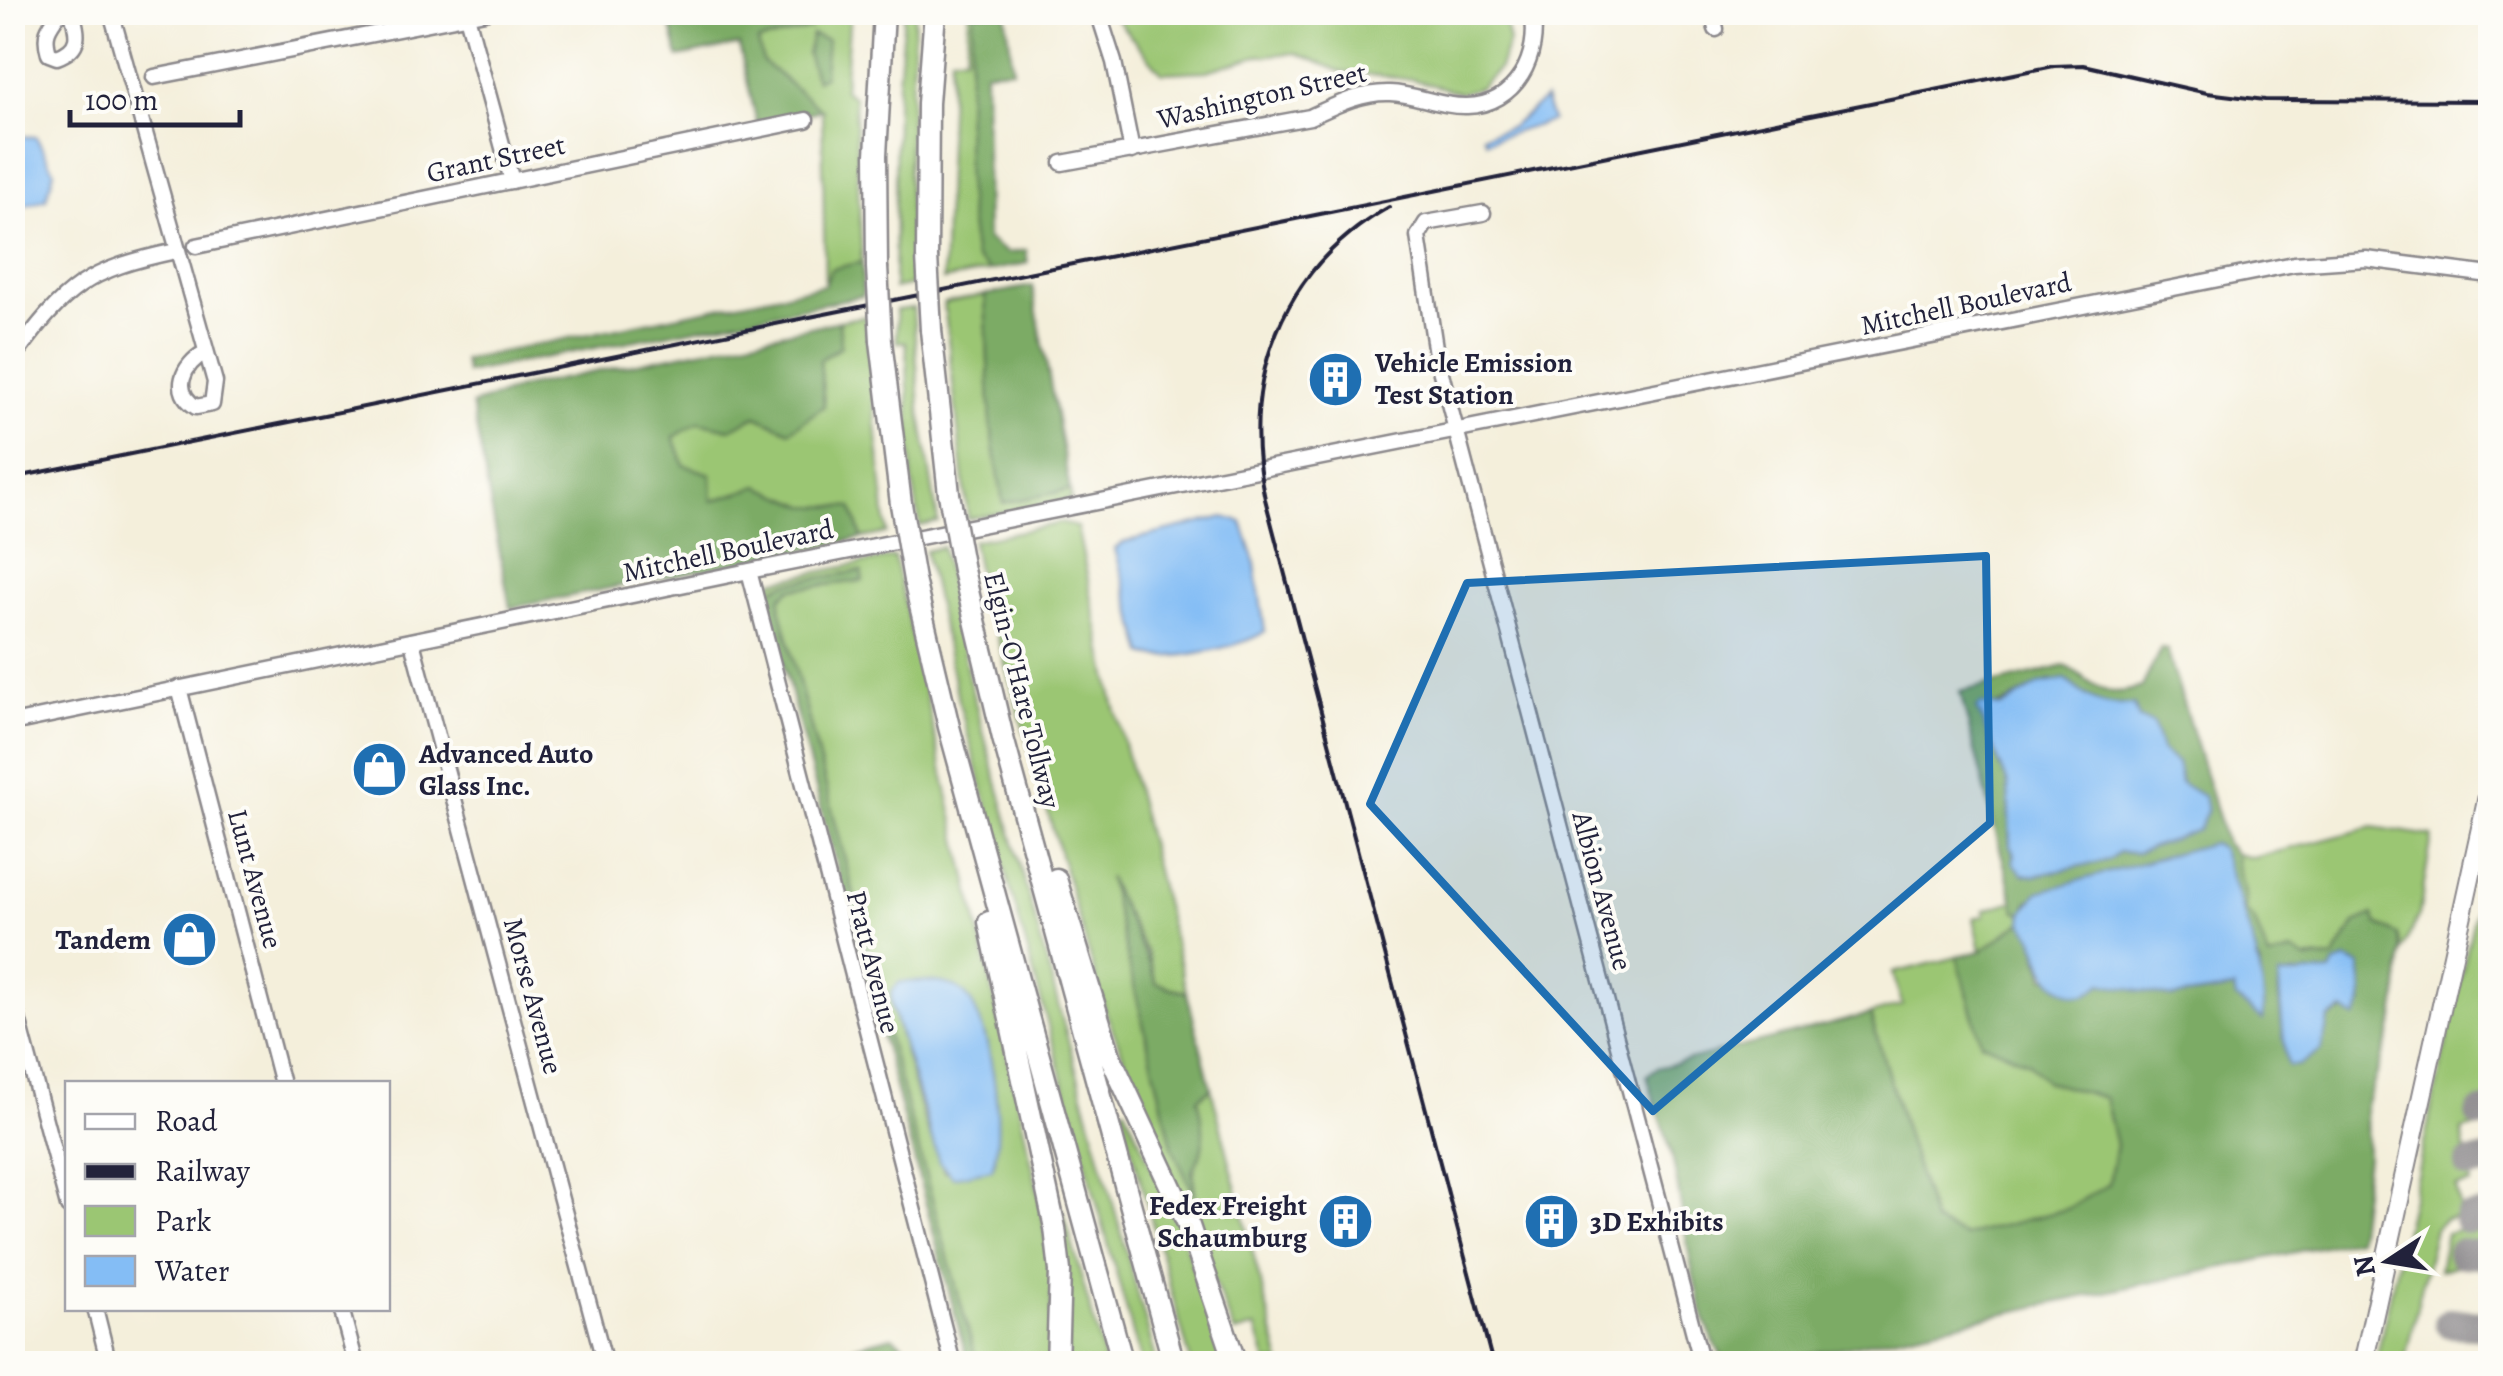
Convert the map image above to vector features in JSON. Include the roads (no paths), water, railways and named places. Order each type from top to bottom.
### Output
[{"type":"highway","points":[[884,12],[876,141],[881,341],[914,580],[968,797],[1122,1364]]},
{"type":"highway","name":"Elgin-O'Hare Tollway","points":[[934,12],[927,257],[931,330],[963,570],[1003,738],[1174,1364]]},
{"type":"highway","points":[[1003,738],[1044,843],[1110,1056],[1189,1226],[1236,1364]]},
{"type":"highway","points":[[968,797],[991,934],[1055,1228],[1060,1271],[1057,1364]]},
{"type":"main road","points":[[2362,1364],[2490,787]]},
{"type":"street","points":[[60,12],[46,30],[44,40],[49,54],[57,56],[76,46],[79,37],[72,12]]},
{"type":"street","points":[[111,12],[204,353]]},
{"type":"street","points":[[154,77],[485,12]]},
{"type":"street","points":[[1098,12],[1114,62],[1132,151]]},
{"type":"street","name":"Washington Street","points":[[1062,163],[1310,117],[1346,100],[1375,94],[1476,105],[1498,97],[1523,75],[1534,48],[1532,12]]},
{"type":"street","points":[[1712,12],[1716,29]]},
{"type":"street","points":[[466,14],[512,181]]},
{"type":"street","name":"Grant Street","points":[[196,246],[806,120]]},
{"type":"street","points":[[1454,432],[1436,354],[1418,236],[1426,223],[1483,213]]},
{"type":"street","points":[[12,360],[58,301],[76,285],[104,269],[176,251]]},
{"type":"street","name":"Mitchell Boulevard","points":[[12,722],[749,571],[2294,264],[2366,258],[2490,274]]},
{"type":"street","name":"Albion Avenue","points":[[1454,432],[1702,1364]]},
{"type":"street","name":"Pratt Avenue","points":[[749,571],[953,1364]]},
{"type":"street","name":"Morse Avenue","points":[[412,642],[605,1364]]},
{"type":"street","name":"Lunt Avenue","points":[[179,688],[281,1081]]},
{"type":"street","points":[[12,996],[65,1195]]},
{"type":"street","points":[[95,1311],[109,1364]]},
{"type":"street","points":[[342,1311],[356,1364]]},
{"type":"water","points":[[1545,99],[1552,121],[1486,141],[1483,135],[1511,127]]},
{"type":"water","points":[[13,136],[36,137],[54,171],[46,199],[13,209]]},
{"type":"water","points":[[1224,517],[1242,522],[1254,558],[1265,631],[1242,642],[1206,651],[1169,656],[1144,654],[1115,549],[1124,542]]},
{"type":"water","points":[[2065,679],[2097,701],[2134,705],[2139,719],[2153,723],[2161,750],[2177,763],[2181,783],[2204,797],[2207,811],[2198,830],[2136,853],[2118,852],[2108,860],[2034,876],[2023,874],[2013,862],[2015,854],[2010,846],[2008,784],[1977,709],[1981,704],[2002,707],[2040,684]]},
{"type":"water","points":[[2212,843],[2221,848],[2250,934],[2262,982],[2263,1020],[2236,999],[2234,989],[2172,998],[2102,983],[2079,995],[2051,979],[2022,922],[2023,913],[2038,892]]},
{"type":"water","points":[[2346,960],[2360,965],[2363,993],[2359,1012],[2355,1018],[2343,1010],[2329,1018],[2321,1050],[2299,1065],[2289,1066],[2279,977],[2331,972],[2335,964]]},
{"type":"water","points":[[900,982],[948,984],[972,1004],[988,1048],[997,1103],[992,1169],[953,1177],[939,1162],[892,1007],[891,992]]},
{"type":"railway","points":[[12,478],[2054,66],[2083,65],[2207,93],[2265,100],[2490,101]]},
{"type":"railway","points":[[1389,207],[1352,232],[1320,262],[1295,295],[1264,371],[1258,455],[1265,499],[1493,1364]]},
{"type":"place","name":"Vehicle Emission Test Station","points":[[1336,379]]},
{"type":"place","name":"Advanced Auto Glass Inc.","points":[[380,770]]},
{"type":"place","name":"Tandem","points":[[190,940]]},
{"type":"place","name":"Fedex Freight Schaumburg","points":[[1346,1222]]},
{"type":"place","name":"3D Exhibits","points":[[1551,1222]]}]
